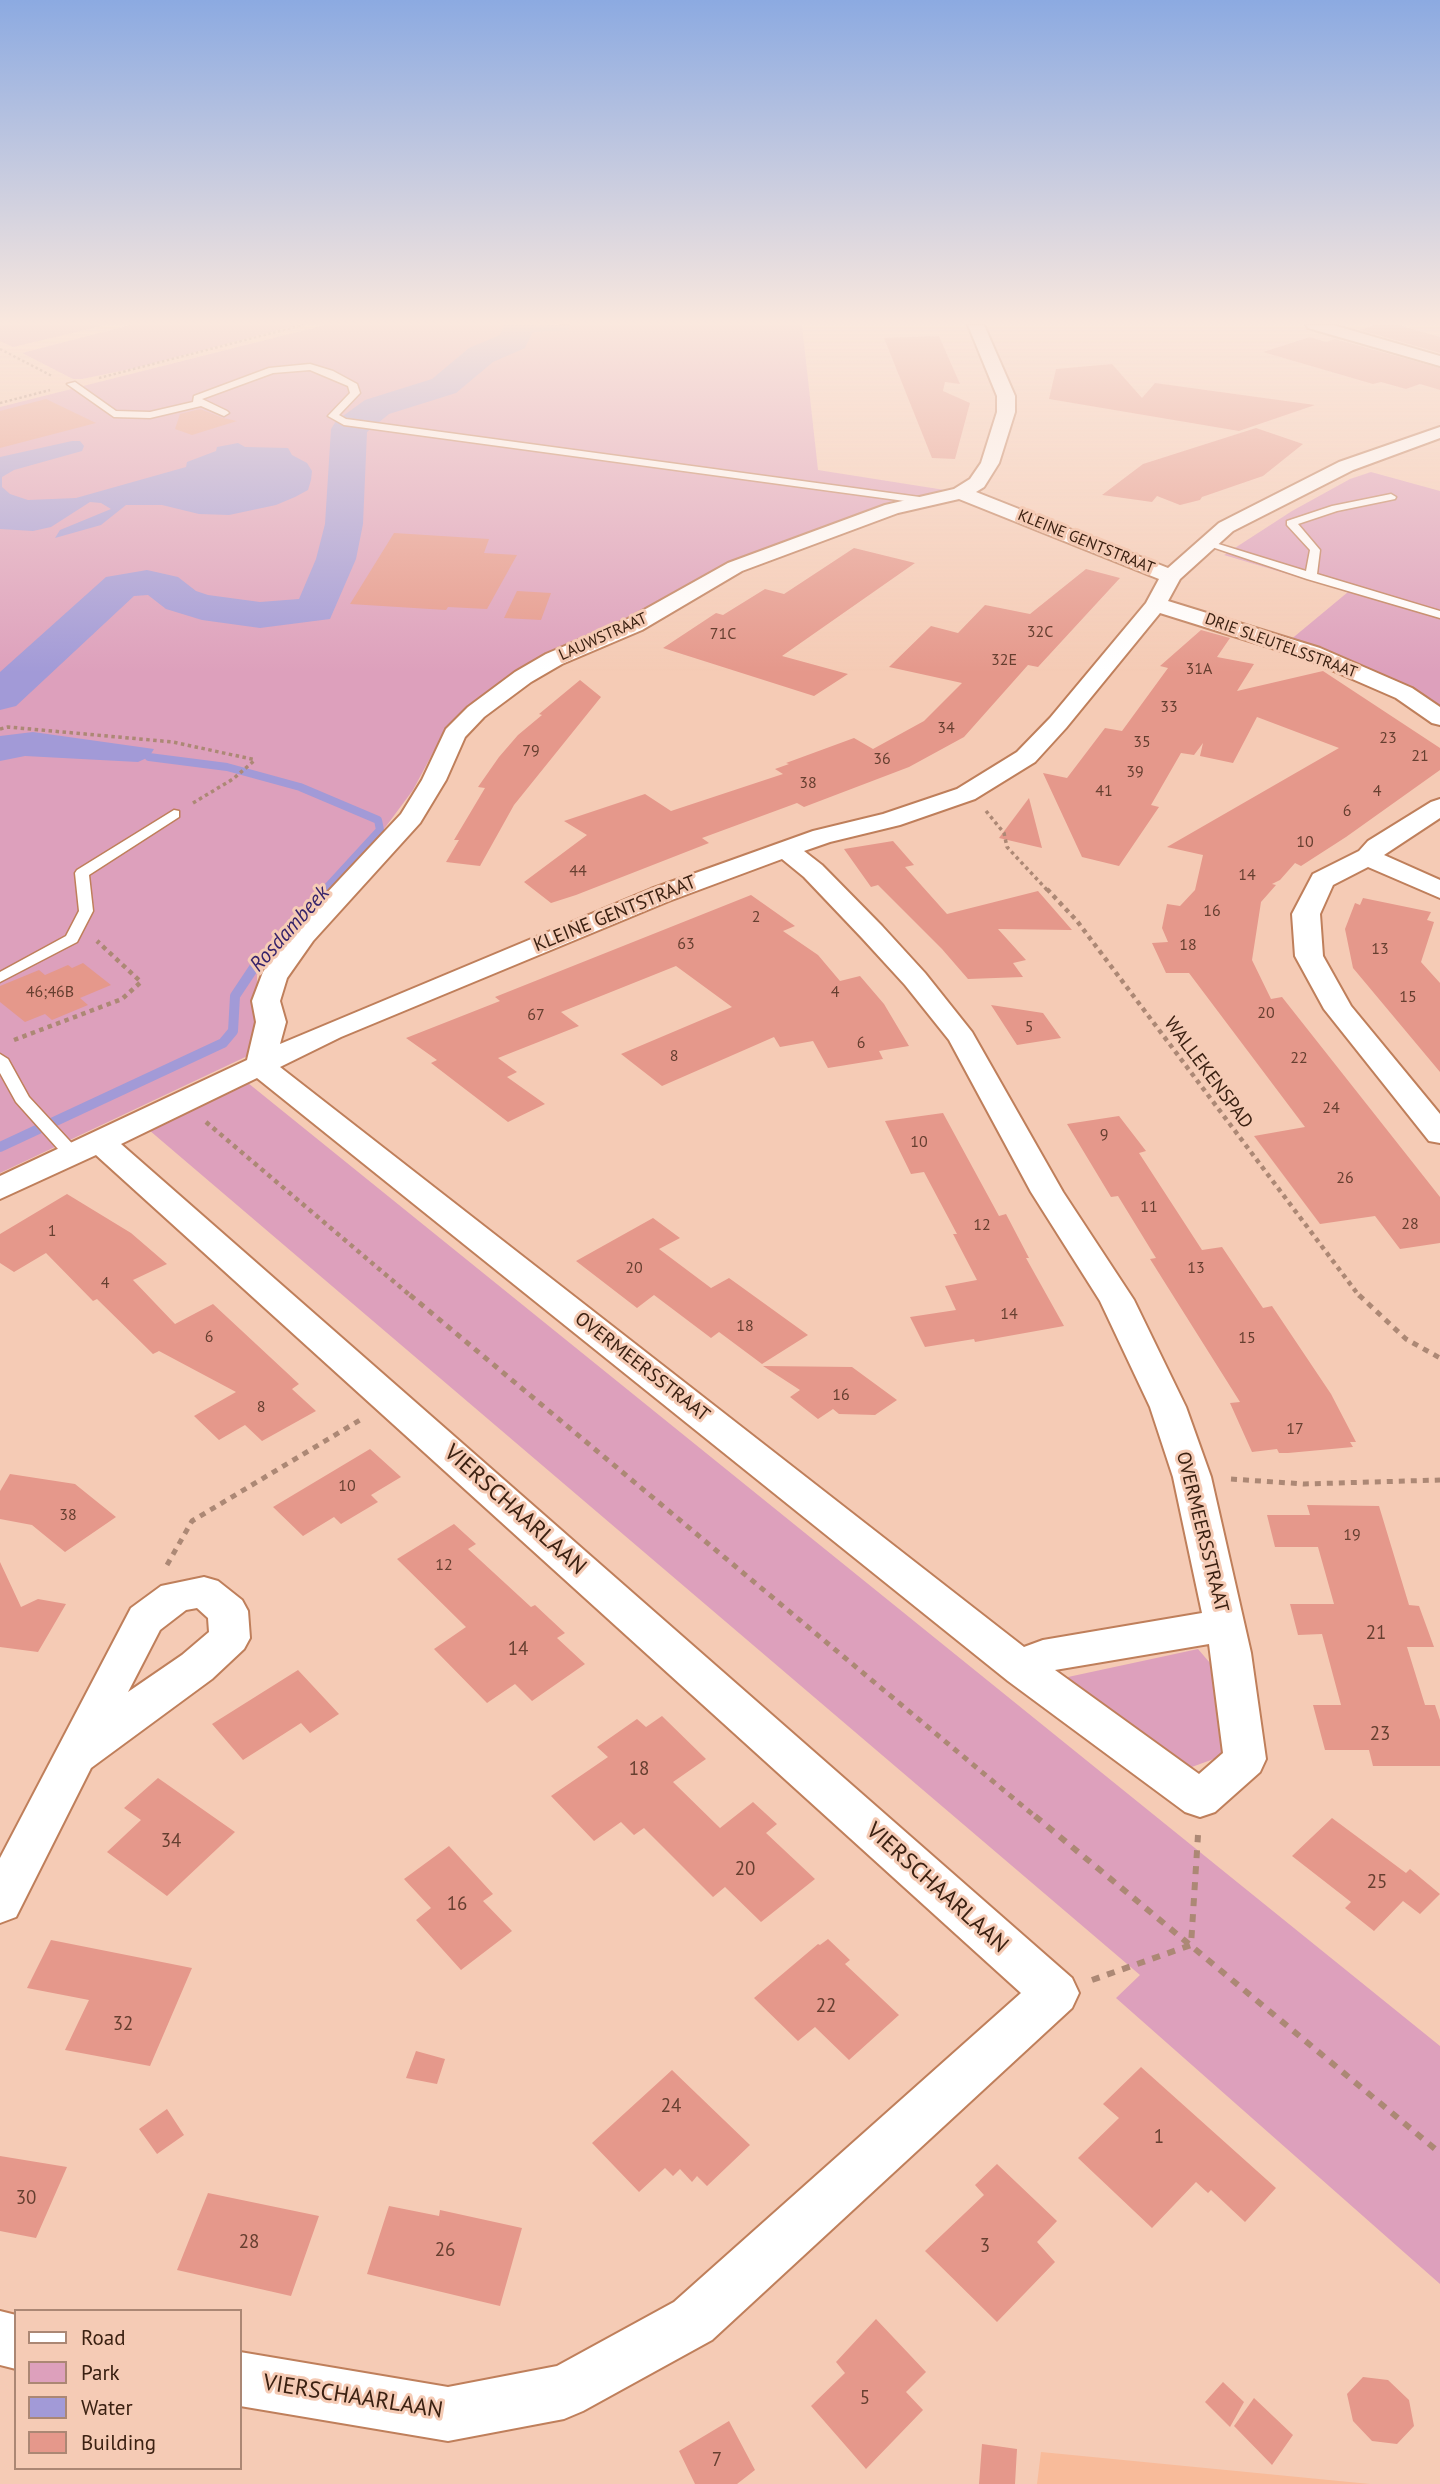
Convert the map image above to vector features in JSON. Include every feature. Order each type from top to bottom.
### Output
[{"type":"street","points":[[961,493],[976,483],[990,463],[997,441]]},
{"type":"street","name":"KLEINE GENTSTRAAT","points":[[0,1189],[181,1100],[260,1066],[331,1031],[496,962],[660,895],[785,849],[822,836],[916,812],[966,794],[1026,757],[1058,723],[1155,605],[1171,576],[1226,527],[1346,466],[1415,441]]},
{"type":"street","name":"LAUWSTRAAT","points":[[260,1066],[271,1022],[266,1001],[273,978],[303,934],[411,818],[435,780],[454,734],[476,712],[523,677],[554,659],[634,625],[735,567],[828,531],[961,493]]},
{"type":"street","name":"KLEINE GENTSTRAAT","points":[[961,493],[1171,576]]},
{"type":"street","name":"DRIE SLEUTELSSTRAAT","points":[[1155,605],[1312,653],[1404,693],[1440,718]]},
{"type":"street","points":[[1437,1128],[1338,1009],[1309,956],[1306,914],[1322,880],[1368,857],[1377,847],[1440,807]]},
{"type":"street","name":"OVERMEERSSTRAAT","points":[[260,1066],[1023,1669],[1200,1799],[1245,1759],[1231,1653],[1192,1477],[1168,1407],[1117,1300],[1047,1192],[962,1038],[915,979],[872,932],[813,871],[785,849]]},
{"type":"street","points":[[1368,857],[1440,890]]},
{"type":"street","name":"VIERSCHAARLAAN","points":[[86,1148],[392,1401],[1055,1993],[693,2321],[564,2392],[448,2414],[242,2379]]},
{"type":"street","points":[[0,1903],[145,1619],[175,1597],[204,1592],[228,1611],[230,1638],[197,1667],[76,1755]]},
{"type":"street","name":"OVERMEERSSTRAAT","points":[[1023,1669],[1043,1656],[1197,1629],[1224,1628]]},
{"type":"lane","points":[[486,441],[927,501]]},
{"type":"lane","points":[[1311,577],[1315,550],[1292,523],[1326,510],[1391,497]]},
{"type":"lane","points":[[1208,544],[1440,615]]},
{"type":"lane","points":[[0,978],[72,939],[86,911],[82,873],[174,814]]},
{"type":"lane","points":[[0,1059],[22,1099],[86,1148]]},
{"type":"path","points":[[0,729],[8,727],[173,742],[256,760],[233,779],[174,814]]},
{"type":"path","name":"WALLEKENSPAD","points":[[966,794],[989,814],[1004,833],[1007,847],[1077,921],[1363,1301],[1406,1339],[1440,1358]]},
{"type":"path","points":[[12,1041],[122,999],[141,982],[98,943],[80,921]]},
{"type":"path","points":[[181,1100],[375,1266],[1440,2153]]},
{"type":"path","points":[[175,1597],[163,1573],[192,1521],[392,1401]]},
{"type":"path","points":[[1192,1477],[1304,1484],[1440,1480]]},
{"type":"path","points":[[1191,1945],[1200,1799]]},
{"type":"path","points":[[1055,1993],[1191,1945]]},
{"type":"shaded area","points":[[1041,2452],[1370,2484],[1037,2484]]},
{"type":"green space","points":[[0,441],[815,441],[818,470],[951,491],[839,524],[628,624],[521,668],[444,732],[413,790],[338,891],[257,975],[258,1051],[0,1173]]},
{"type":"green space","points":[[1371,472],[1440,491],[1440,713],[1289,641],[1348,592],[1224,555],[1292,511],[1350,479]]},
{"type":"green space","points":[[248,1083],[1440,2046],[1440,2284],[1116,1998],[1140,1975],[149,1130]]},
{"type":"green space","points":[[1198,1649],[1210,1663],[1222,1756],[1189,1768],[1073,1690],[1068,1677]]},
{"type":"water","points":[[80,441],[84,446],[82,451],[14,470],[2,477],[2,487],[10,494],[28,500],[76,498],[186,467],[187,462],[216,451],[217,447],[238,443],[245,447],[288,448],[292,455],[307,463],[312,471],[311,480],[308,490],[295,497],[276,505],[229,515],[199,514],[162,505],[126,505],[101,525],[55,538],[60,530],[111,509],[101,503],[90,502],[51,527],[33,531],[0,529],[0,457]]},
{"type":"water","points":[[33,732],[154,749],[149,757],[138,762],[25,756],[0,761],[0,736]]},
{"type":"building","points":[[0,441],[27,441],[0,448]]},
{"type":"building","points":[[925,441],[960,441],[955,459],[932,458]]},
{"type":"building","points":[[1215,441],[1294,441],[1303,444],[1263,476],[1200,500],[1180,505],[1157,496],[1152,502],[1102,495],[1143,464]]},
{"type":"building","points":[[394,533],[489,539],[484,553],[517,555],[487,609],[448,607],[446,610],[350,604]]},
{"type":"building","points":[[854,548],[915,563],[782,656],[848,674],[814,696],[663,648],[716,613],[723,615],[765,589],[784,594]]},
{"type":"building","points":[[1086,569],[1120,578],[1038,667],[1028,665],[964,737],[909,767],[804,807],[797,803],[702,838],[709,843],[576,895],[551,903],[524,882],[587,835],[564,821],[645,794],[671,811],[783,774],[775,769],[854,738],[873,749],[924,721],[962,683],[889,667],[931,626],[958,633],[985,605],[1030,614]]},
{"type":"building","points":[[517,591],[551,593],[541,620],[504,618]]},
{"type":"building","points":[[1201,630],[1230,638],[1217,657],[1254,664],[1237,691],[1323,671],[1440,748],[1440,770],[1301,866],[1295,863],[1280,880],[1272,884],[1276,885],[1261,902],[1252,960],[1271,999],[1282,997],[1440,1197],[1440,1243],[1400,1249],[1375,1216],[1320,1224],[1254,1136],[1305,1127],[1189,973],[1166,973],[1152,943],[1168,942],[1162,928],[1167,904],[1180,906],[1195,890],[1203,855],[1167,847],[1339,748],[1257,717],[1233,763],[1200,756],[1203,743],[1194,755],[1181,753],[1151,805],[1159,807],[1119,866],[1082,857],[1043,773],[1067,778],[1105,728],[1122,731],[1168,668],[1160,666]]},
{"type":"building","points":[[580,680],[601,697],[514,805],[480,866],[446,862],[459,840],[454,840],[485,788],[478,787],[499,757],[518,735],[542,715],[539,714]]},
{"type":"building","points":[[1029,798],[1042,848],[999,838]]},
{"type":"building","points":[[893,841],[914,865],[905,867],[947,914],[1038,891],[1072,930],[998,929],[1026,960],[1013,963],[1023,977],[968,979],[878,885],[871,887],[844,849]]},
{"type":"building","points":[[751,895],[795,926],[783,931],[818,955],[840,981],[860,976],[884,1004],[909,1046],[879,1051],[883,1059],[828,1068],[813,1041],[780,1047],[774,1037],[662,1086],[621,1054],[732,1007],[676,966],[561,1012],[579,1026],[498,1058],[517,1072],[507,1077],[545,1104],[508,1122],[431,1063],[437,1060],[406,1038],[500,1001],[495,997]]},
{"type":"building","points":[[1363,898],[1431,912],[1427,920],[1434,922],[1421,962],[1440,983],[1440,1072],[1353,968],[1345,929],[1355,903],[1360,905]]},
{"type":"building","points":[[83,963],[111,985],[80,998],[88,1005],[52,1020],[45,1014],[25,1022],[0,1002],[0,986],[39,970],[45,975],[68,965],[72,968]]},
{"type":"building","points":[[991,1005],[1043,1013],[1061,1038],[1017,1045]]},
{"type":"building","points":[[943,1113],[999,1216],[1006,1214],[1029,1258],[1026,1258],[1064,1326],[975,1342],[974,1339],[925,1347],[910,1317],[956,1310],[945,1286],[977,1280],[953,1234],[957,1234],[924,1172],[911,1174],[885,1121]]},
{"type":"building","points":[[1119,1116],[1146,1151],[1139,1153],[1202,1250],[1222,1247],[1263,1308],[1272,1306],[1331,1394],[1356,1442],[1350,1442],[1353,1447],[1288,1453],[1279,1453],[1277,1449],[1252,1452],[1230,1403],[1240,1402],[1150,1259],[1156,1258],[1118,1196],[1111,1197],[1067,1124]]},
{"type":"building","points":[[67,1194],[131,1233],[167,1264],[133,1280],[175,1324],[213,1304],[299,1384],[292,1389],[316,1411],[262,1441],[245,1425],[219,1440],[194,1416],[236,1392],[159,1351],[153,1354],[97,1299],[93,1301],[46,1253],[14,1272],[0,1263],[0,1234]]},
{"type":"building","points":[[653,1218],[680,1238],[659,1249],[711,1288],[729,1278],[808,1335],[762,1364],[719,1332],[711,1338],[654,1295],[637,1308],[576,1261]]},
{"type":"building","points":[[763,1366],[852,1367],[897,1400],[875,1415],[839,1414],[833,1409],[818,1419],[790,1397],[800,1390]]},
{"type":"building","points":[[370,1449],[401,1477],[371,1495],[378,1502],[341,1524],[334,1517],[303,1536],[273,1507]]},
{"type":"building","points":[[10,1474],[75,1484],[116,1517],[65,1552],[32,1525],[0,1519],[0,1491]]},
{"type":"building","points":[[1307,1505],[1379,1506],[1409,1605],[1419,1606],[1434,1647],[1407,1647],[1425,1705],[1435,1705],[1440,1720],[1440,1766],[1373,1766],[1369,1750],[1325,1750],[1313,1705],[1341,1705],[1322,1634],[1298,1635],[1290,1604],[1334,1604],[1318,1547],[1275,1547],[1267,1515],[1310,1515]]},
{"type":"building","points":[[454,1524],[476,1544],[468,1549],[531,1607],[535,1605],[565,1633],[557,1638],[585,1664],[532,1701],[515,1684],[487,1703],[434,1649],[466,1627],[397,1559]]},
{"type":"building","points":[[0,1562],[21,1607],[38,1599],[66,1604],[38,1652],[0,1647]]},
{"type":"building","points":[[298,1670],[339,1714],[310,1733],[301,1723],[243,1760],[212,1724]]},
{"type":"building","points":[[662,1716],[706,1759],[673,1782],[720,1828],[753,1802],[777,1824],[766,1833],[815,1879],[761,1922],[725,1887],[713,1897],[644,1828],[634,1835],[621,1822],[594,1841],[551,1796],[608,1757],[597,1747],[637,1719],[646,1727]]},
{"type":"building","points":[[158,1778],[235,1832],[167,1896],[107,1852],[141,1820],[124,1808]]},
{"type":"building","points":[[1332,1818],[1406,1873],[1410,1869],[1440,1894],[1420,1914],[1403,1901],[1374,1931],[1345,1908],[1351,1902],[1292,1856]]},
{"type":"building","points":[[449,1846],[493,1894],[483,1901],[512,1931],[461,1970],[416,1920],[431,1908],[404,1879]]},
{"type":"building","points":[[828,1939],[850,1960],[845,1964],[899,2015],[849,2060],[815,2027],[798,2041],[754,1998],[818,1944]]},
{"type":"building","points":[[51,1940],[192,1968],[150,2066],[65,2050],[89,2000],[27,1988]]},
{"type":"building","points":[[416,2051],[445,2059],[437,2084],[406,2078]]},
{"type":"building","points":[[1141,2067],[1276,2188],[1245,2222],[1211,2190],[1208,2193],[1196,2182],[1152,2228],[1078,2158],[1119,2118],[1103,2104]]},
{"type":"building","points":[[672,2070],[750,2145],[707,2186],[697,2176],[692,2182],[680,2169],[673,2176],[665,2168],[639,2192],[592,2143]]},
{"type":"building","points":[[167,2109],[184,2135],[157,2154],[139,2129]]},
{"type":"building","points":[[0,2156],[67,2167],[36,2238],[0,2231]]},
{"type":"building","points":[[997,2164],[1057,2221],[1037,2242],[1055,2262],[997,2322],[925,2251],[984,2195],[975,2185]]},
{"type":"building","points":[[208,2193],[319,2216],[291,2296],[177,2270]]},
{"type":"building","points":[[389,2206],[439,2216],[440,2210],[522,2228],[500,2306],[367,2274]]},
{"type":"building","points":[[876,2319],[926,2372],[906,2392],[923,2410],[866,2469],[811,2406],[845,2373],[836,2362]]},
{"type":"building","points":[[1363,2377],[1388,2380],[1409,2400],[1414,2426],[1397,2444],[1372,2441],[1353,2421],[1347,2394]]},
{"type":"building","points":[[1223,2382],[1244,2402],[1230,2427],[1205,2402]]},
{"type":"building","points":[[1254,2398],[1293,2435],[1272,2465],[1234,2426]]},
{"type":"building","points":[[729,2421],[755,2470],[737,2484],[695,2484],[679,2451]]},
{"type":"building","points":[[982,2444],[1017,2449],[1015,2484],[979,2484]]},
{"type":"waterway","name":"Rosdambeek","points":[[0,696],[121,586],[147,582],[163,586],[181,600],[202,607],[260,615],[315,610],[336,559],[344,524],[348,441]]},
{"type":"waterway","name":"Rosdambeek","points":[[149,757],[227,767],[300,787],[378,820],[380,830],[324,891]]},
{"type":"waterway","name":"Rosdambeek","points":[[0,1147],[223,1043],[233,1031],[235,996],[255,966],[326,889]]}]
